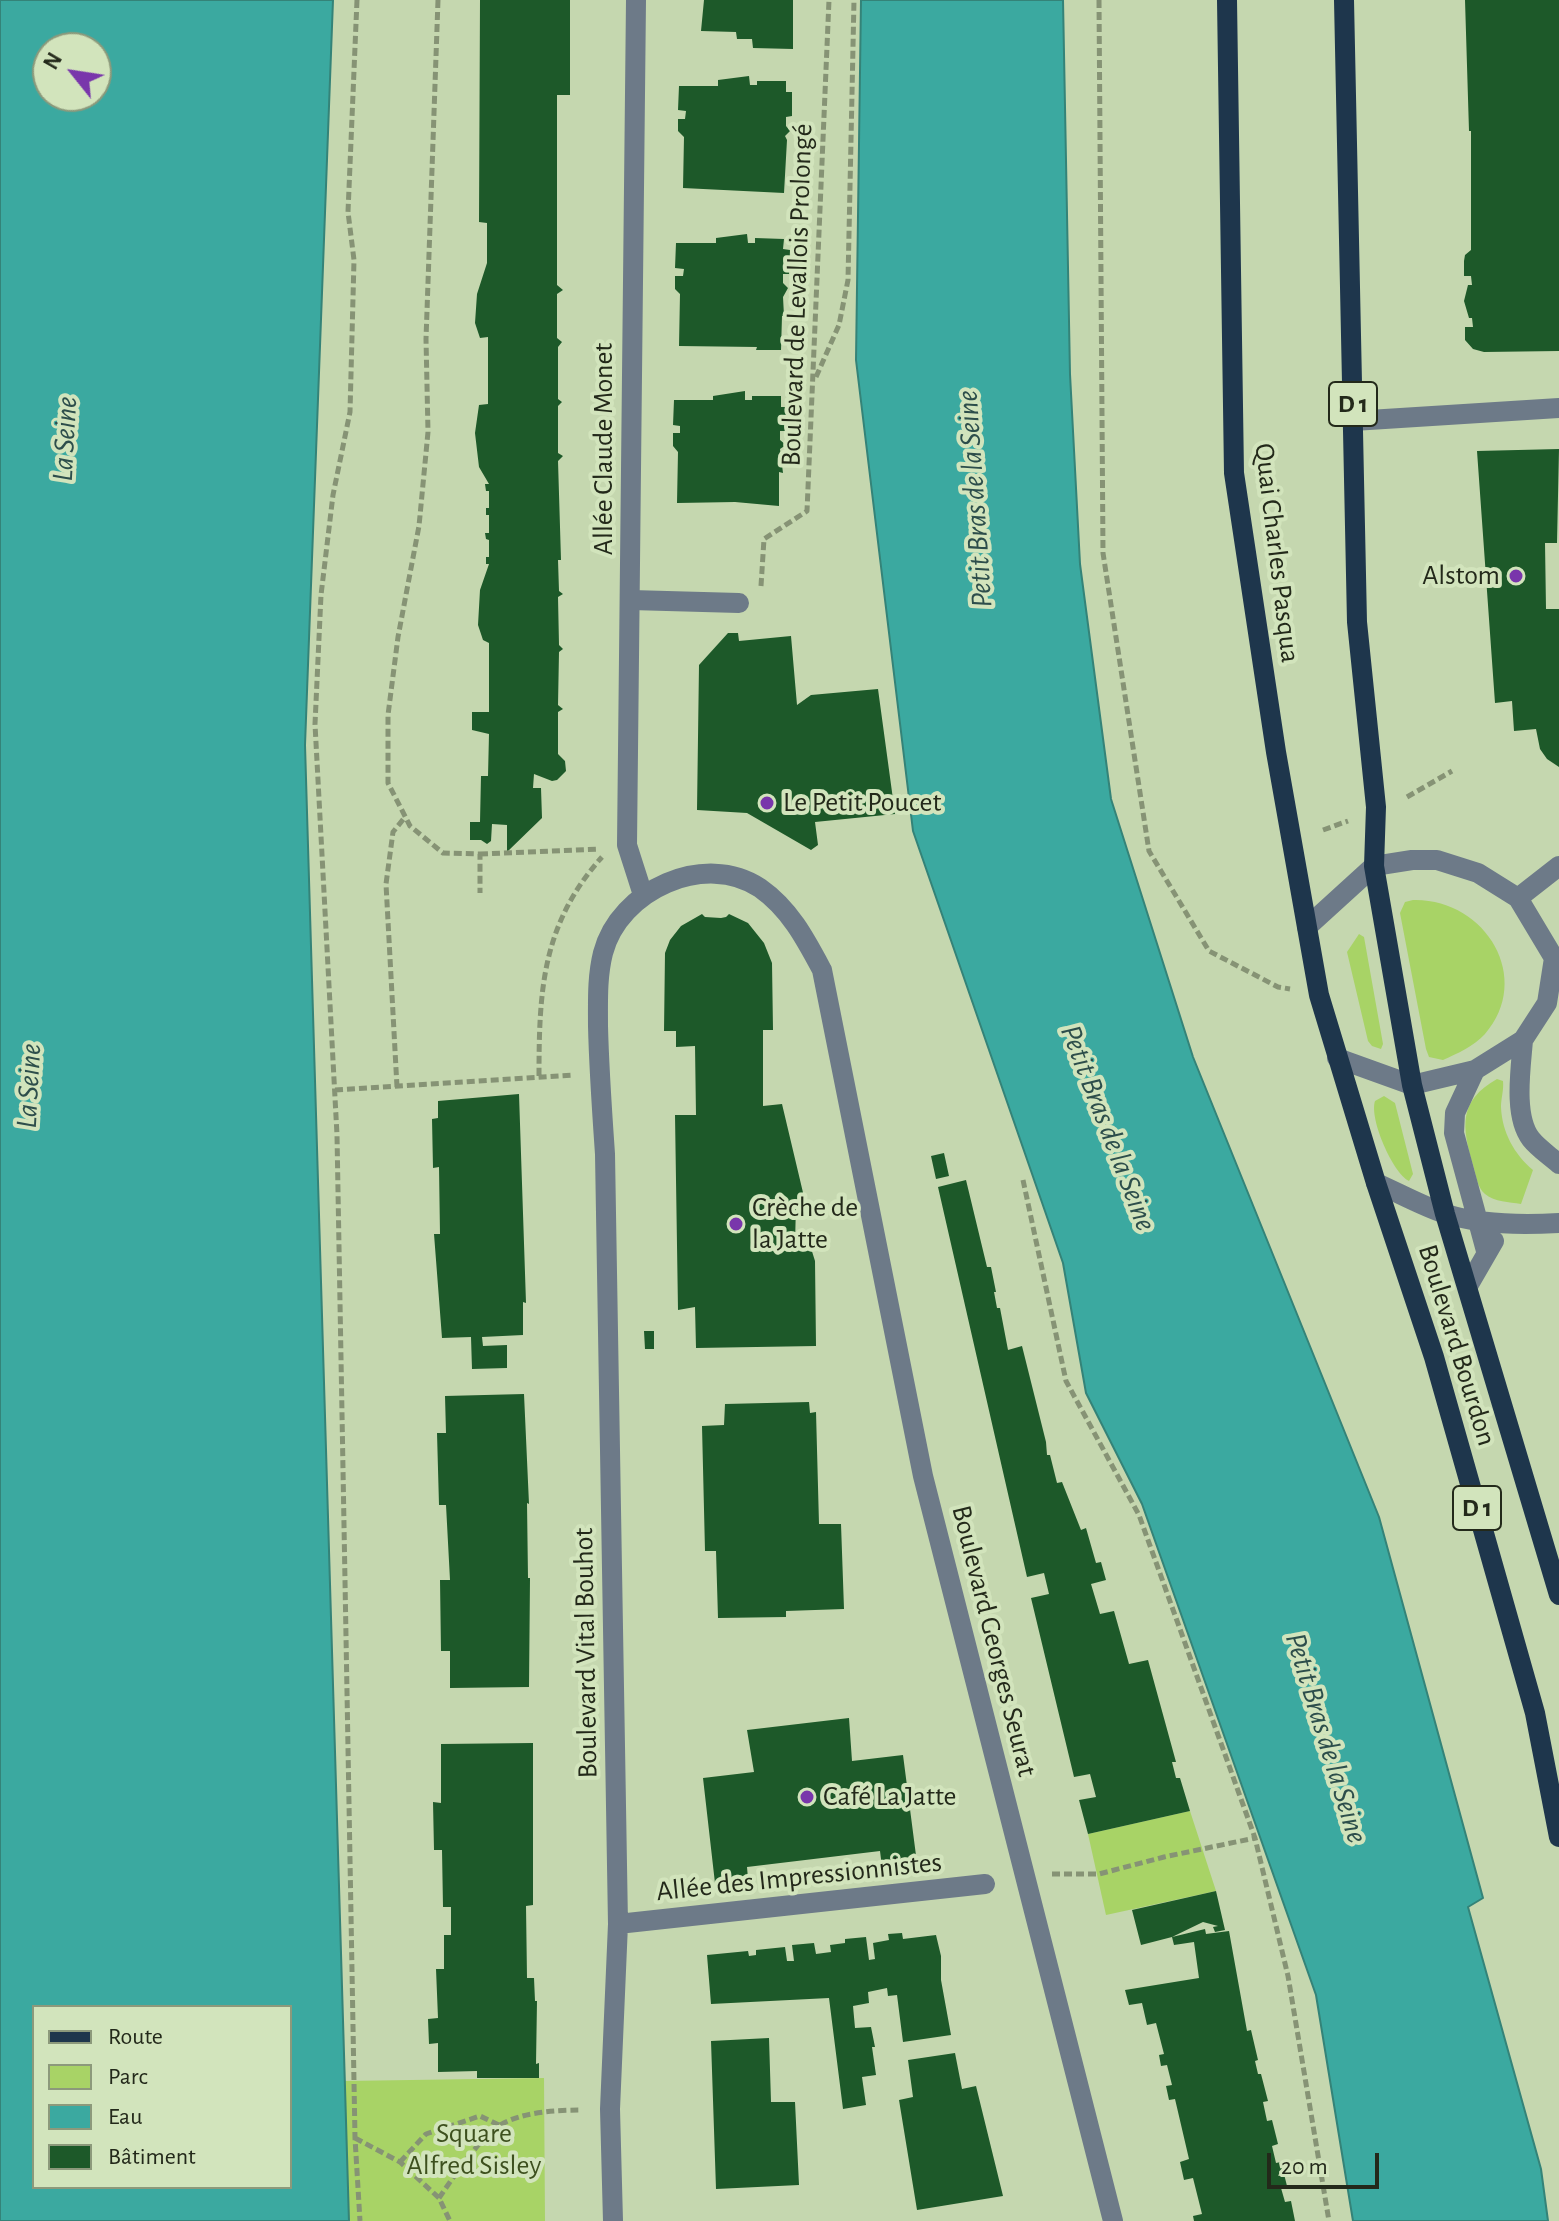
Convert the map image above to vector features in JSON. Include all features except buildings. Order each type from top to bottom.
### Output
[{"type":"main road","name":"Quai Charles Pasqua","points":[[1227,0],[1234,473],[1276,752],[1319,995],[1337,1058]]},
{"type":"main road","name":"D 1","points":[[1344,0],[1357,622],[1376,807],[1374,866]]},
{"type":"main road","name":"Boulevard Bourdon","points":[[1374,866],[1412,1085],[1445,1214],[1559,1595]]},
{"type":"main road","name":"Boulevard Bourdon","points":[[1337,1058],[1434,1357],[1535,1713],[1559,1837]]},
{"type":"street","name":"Allée Claude Monet","points":[[636,0],[627,845],[643,895]]},
{"type":"street","points":[[1353,421],[1559,408]]},
{"type":"street","points":[[631,600],[739,603]]},
{"type":"street","points":[[1307,927],[1374,866],[1437,860],[1478,873],[1518,898],[1556,956],[1553,1002],[1523,1040],[1475,1070],[1412,1085],[1337,1058]]},
{"type":"street","points":[[1518,898],[1559,866]]},
{"type":"street","name":"Boulevard Georges Seurat","points":[[643,895],[684,875],[729,874],[760,888],[797,923],[822,970],[923,1476],[1113,2221]]},
{"type":"street","name":"Boulevard Vital Bouhot","points":[[613,2221],[610,2109],[618,1924],[605,1154],[599,1078],[598,977],[612,929],[643,895]]},
{"type":"street","points":[[1523,1040],[1519,1095],[1524,1125],[1531,1139],[1559,1164]]},
{"type":"street","points":[[1475,1070],[1455,1113],[1454,1133],[1486,1251]]},
{"type":"street","points":[[1376,1183],[1445,1214],[1478,1221],[1559,1223]]},
{"type":"street","points":[[1468,1286],[1486,1251],[1508,1223]]},
{"type":"street","name":"Allée des Impressionnistes","points":[[618,1924],[985,1884]]},
{"type":"path","points":[[357,0],[348,212],[354,260],[350,412],[333,495],[321,595],[315,724],[335,1090],[355,2138],[360,2221]]},
{"type":"path","points":[[438,0],[426,339],[428,432],[419,526],[398,637],[388,715],[388,783],[410,826],[443,853],[611,848],[583,879],[556,926],[545,969],[539,1031],[539,1076]]},
{"type":"path","name":"Boulevard de Levallois Prolongé","points":[[762,567],[764,539],[807,511],[829,0]]},
{"type":"path","points":[[813,381],[839,325],[848,280],[854,0]]},
{"type":"path","points":[[1099,0],[1103,553],[1149,851],[1209,951],[1278,987],[1319,995]]},
{"type":"path","points":[[1407,797],[1452,771]]},
{"type":"path","points":[[397,1087],[386,884],[393,832],[405,817]]},
{"type":"path","points":[[1323,830],[1348,821]]},
{"type":"path","points":[[480,854],[480,893]]},
{"type":"path","points":[[335,1090],[539,1076],[599,1078]]},
{"type":"path","points":[[1023,1180],[1066,1381],[1139,1515],[1255,1838],[1288,1976],[1329,2221]]},
{"type":"path","points":[[1041,1874],[1099,1874],[1255,1838]]},
{"type":"path","points":[[439,2198],[464,2162],[499,2125],[545,2111],[610,2109]]},
{"type":"path","points":[[400,2162],[426,2134],[480,2116],[499,2125]]},
{"type":"path","points":[[355,2138],[400,2162],[439,2198],[450,2221]]},
{"type":"green space","points":[[1405,902],[1439,903],[1462,912],[1480,927],[1494,945],[1503,966],[1505,989],[1499,1012],[1485,1034],[1443,1060],[1429,1057],[1426,1049],[1400,913]]},
{"type":"green space","points":[[1359,934],[1364,937],[1383,1044],[1381,1049],[1368,1041],[1347,952]]},
{"type":"green space","points":[[1497,1079],[1503,1081],[1501,1107],[1507,1134],[1520,1157],[1533,1170],[1521,1204],[1489,1197],[1482,1191],[1467,1139],[1465,1127],[1469,1106],[1484,1087]]},
{"type":"green space","points":[[1384,1096],[1395,1103],[1413,1174],[1409,1181],[1396,1168],[1379,1132],[1375,1101]]},
{"type":"green space","points":[[1190,1811],[1216,1891],[1106,1915],[1088,1834]]},
{"type":"green space","name":"Square Alfred Sisley","points":[[544,2078],[545,2221],[349,2221],[344,2081]]},
{"type":"water","name":"La Seine","points":[[0,0],[333,0],[305,745],[349,2221],[0,2221]]},
{"type":"water","name":"Petit Bras de la Seine","points":[[861,0],[1063,0],[1070,374],[1080,564],[1111,799],[1193,1057],[1379,1517],[1483,1898],[1468,1907],[1541,2169],[1548,2221],[1353,2221],[1316,1995],[1142,1504],[1086,1393],[1063,1263],[913,831],[856,360]]},
{"type":"place","name":"Alstom","points":[[1516,576]]},
{"type":"place","name":"Le Petit Poucet","points":[[767,803]]},
{"type":"place","name":"Crèche de la Jatte","points":[[736,1224]]},
{"type":"place","name":"Café La Jatte","points":[[807,1797]]}]
